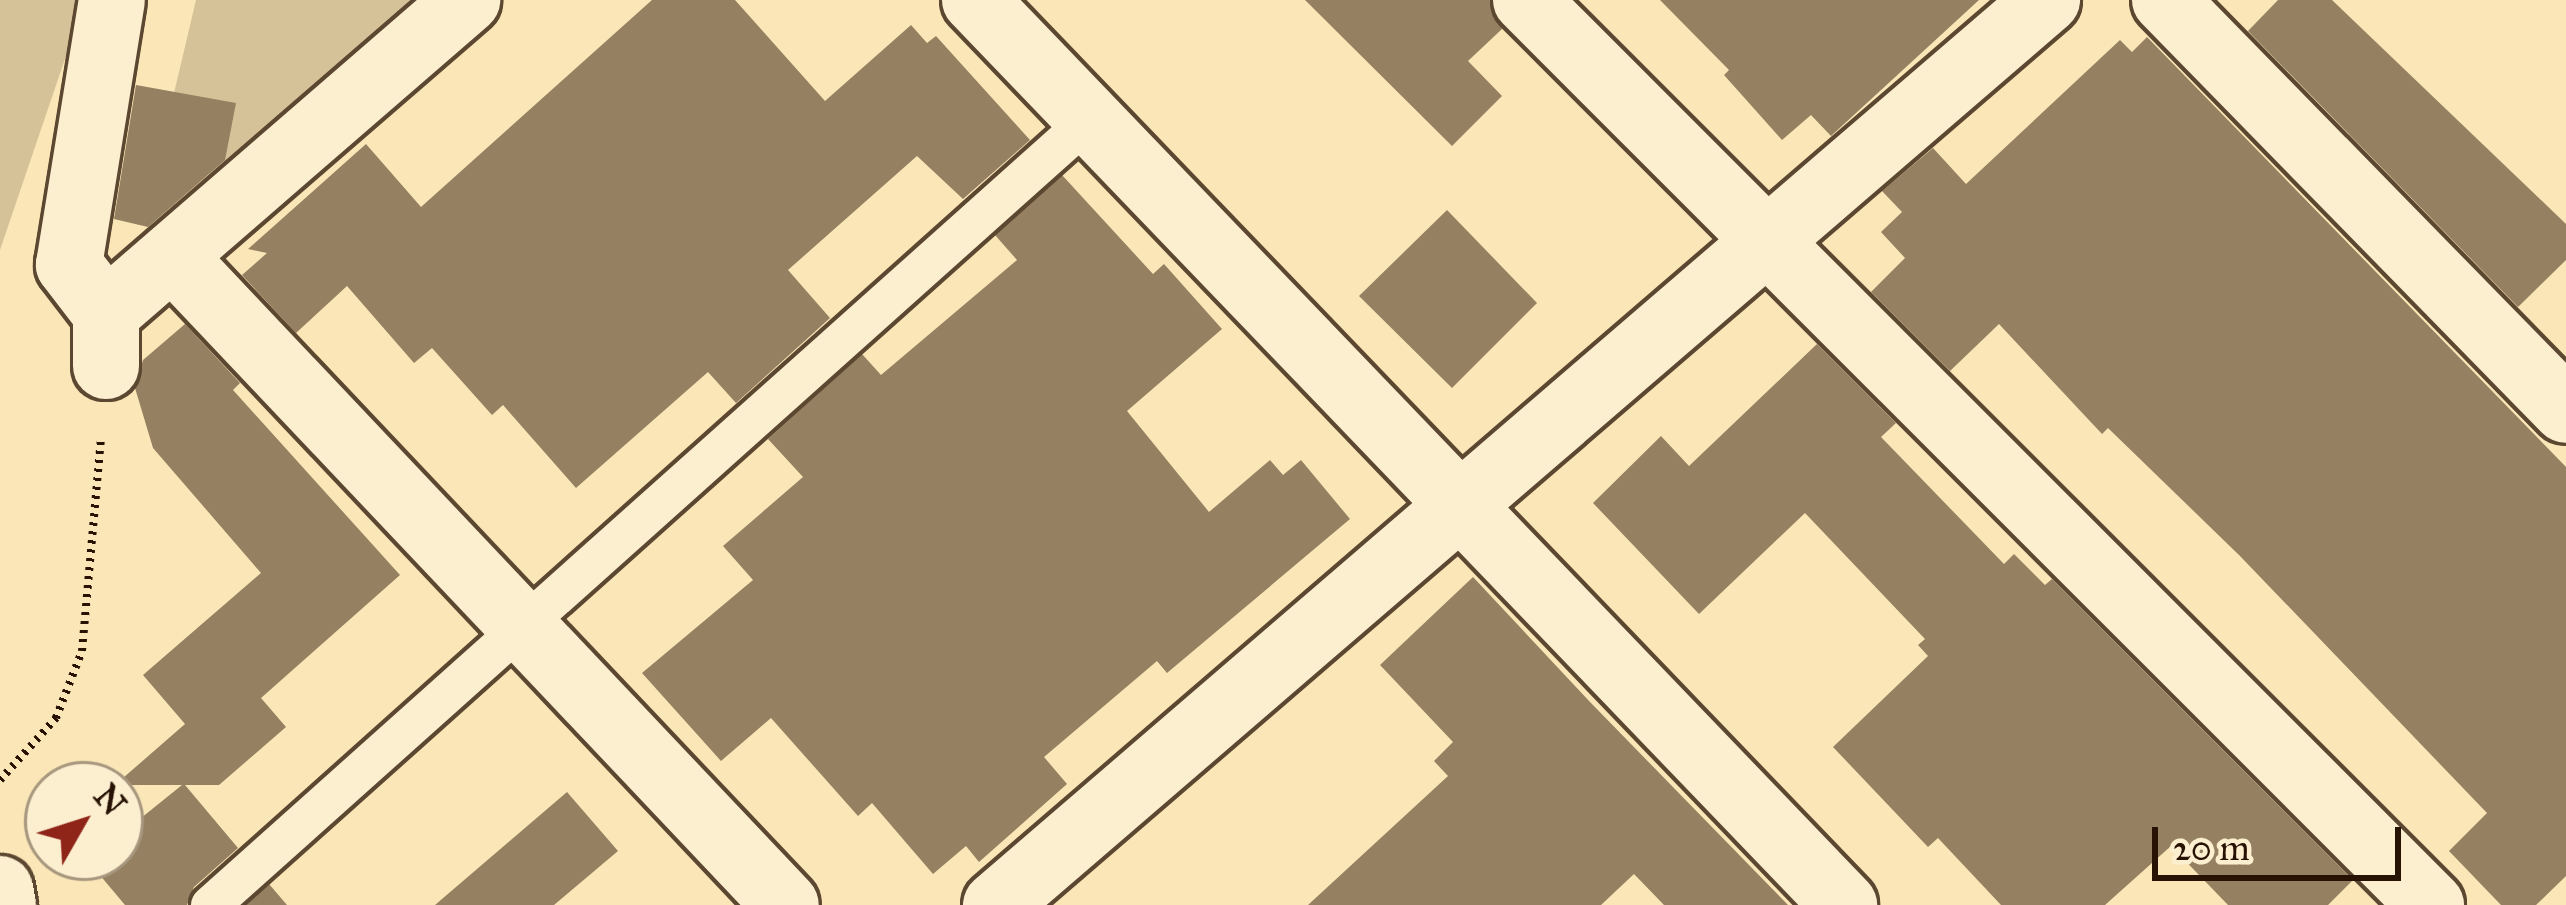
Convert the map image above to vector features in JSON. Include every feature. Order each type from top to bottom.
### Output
[{"type":"street","points":[[112,0],[69,265],[106,339],[172,256],[467,0]]},
{"type":"street","points":[[975,0],[1844,905]]},
{"type":"street","points":[[1526,0],[2432,905]]},
{"type":"street","points":[[996,905],[1459,503],[1770,244],[2047,0]]},
{"type":"street","points":[[2165,0],[2566,410]]},
{"type":"street","points":[[172,256],[522,619],[786,905]]},
{"type":"street","points":[[0,889],[3,905]]},
{"type":"lane","points":[[210,905],[522,619],[1089,119]]},
{"type":"path","points":[[0,780],[56,718],[82,651],[106,339]]},
{"type":"shaded area","points":[[0,0],[85,0],[0,250]]},
{"type":"shaded area","points":[[196,0],[416,0],[218,175],[158,161]]},
{"type":"building","points":[[652,0],[735,0],[825,101],[911,25],[927,43],[936,36],[1030,140],[963,199],[917,156],[788,270],[830,318],[736,403],[708,372],[576,488],[503,405],[492,415],[432,348],[414,363],[347,286],[296,333],[242,275],[267,253],[248,249],[366,144],[421,207]]},
{"type":"building","points":[[1305,0],[1490,0],[1502,29],[1468,61],[1502,96],[1452,146]]},
{"type":"building","points":[[1660,0],[1979,0],[1831,136],[1811,115],[1782,140],[1724,75],[1729,70]]},
{"type":"building","points":[[2278,0],[2332,0],[2566,224],[2566,260],[2518,307],[2248,31]]},
{"type":"building","points":[[2147,37],[2566,467],[2566,876],[2536,905],[2501,905],[2449,851],[2487,813],[2240,556],[2108,428],[2102,434],[1999,324],[1950,371],[1871,292],[1905,258],[1881,232],[1902,212],[1882,191],[1933,148],[1966,184],[2120,40],[2132,52]]},
{"type":"building","points":[[136,85],[236,103],[225,160],[148,227],[114,219]]},
{"type":"building","points":[[1062,175],[1153,274],[1164,264],[1222,329],[1127,411],[1209,512],[1270,460],[1283,475],[1301,460],[1350,519],[1167,673],[1157,661],[1044,757],[1067,784],[979,862],[966,846],[933,874],[872,803],[858,816],[771,718],[721,761],[642,673],[753,580],[723,546],[803,477],[768,439],[862,354],[881,375],[1017,260],[995,235]]},
{"type":"building","points":[[1447,210],[1537,303],[1452,388],[1359,296]]},
{"type":"building","points":[[185,324],[240,383],[233,390],[400,575],[261,698],[286,727],[219,785],[185,785],[238,848],[194,887],[187,905],[125,905],[105,881],[144,881],[144,816],[182,785],[144,785],[143,761],[185,724],[143,675],[261,573],[153,448],[135,388],[143,360]]},
{"type":"building","points":[[1817,344],[1896,423],[1881,437],[2004,564],[2014,554],[2045,585],[2052,579],[2353,880],[2328,905],[2228,905],[2171,846],[2105,905],[2001,905],[1938,838],[1928,847],[1833,747],[1928,656],[1918,645],[1925,639],[1805,513],[1699,614],[1593,503],[1661,436],[1689,466]]},
{"type":"building","points":[[1473,577],[1788,905],[1664,905],[1634,874],[1601,905],[1308,905],[1448,776],[1434,761],[1453,742],[1380,665]]},
{"type":"building","points":[[567,792],[618,851],[554,905],[435,905]]},
{"type":"building","points":[[269,884],[287,905],[246,905]]}]
